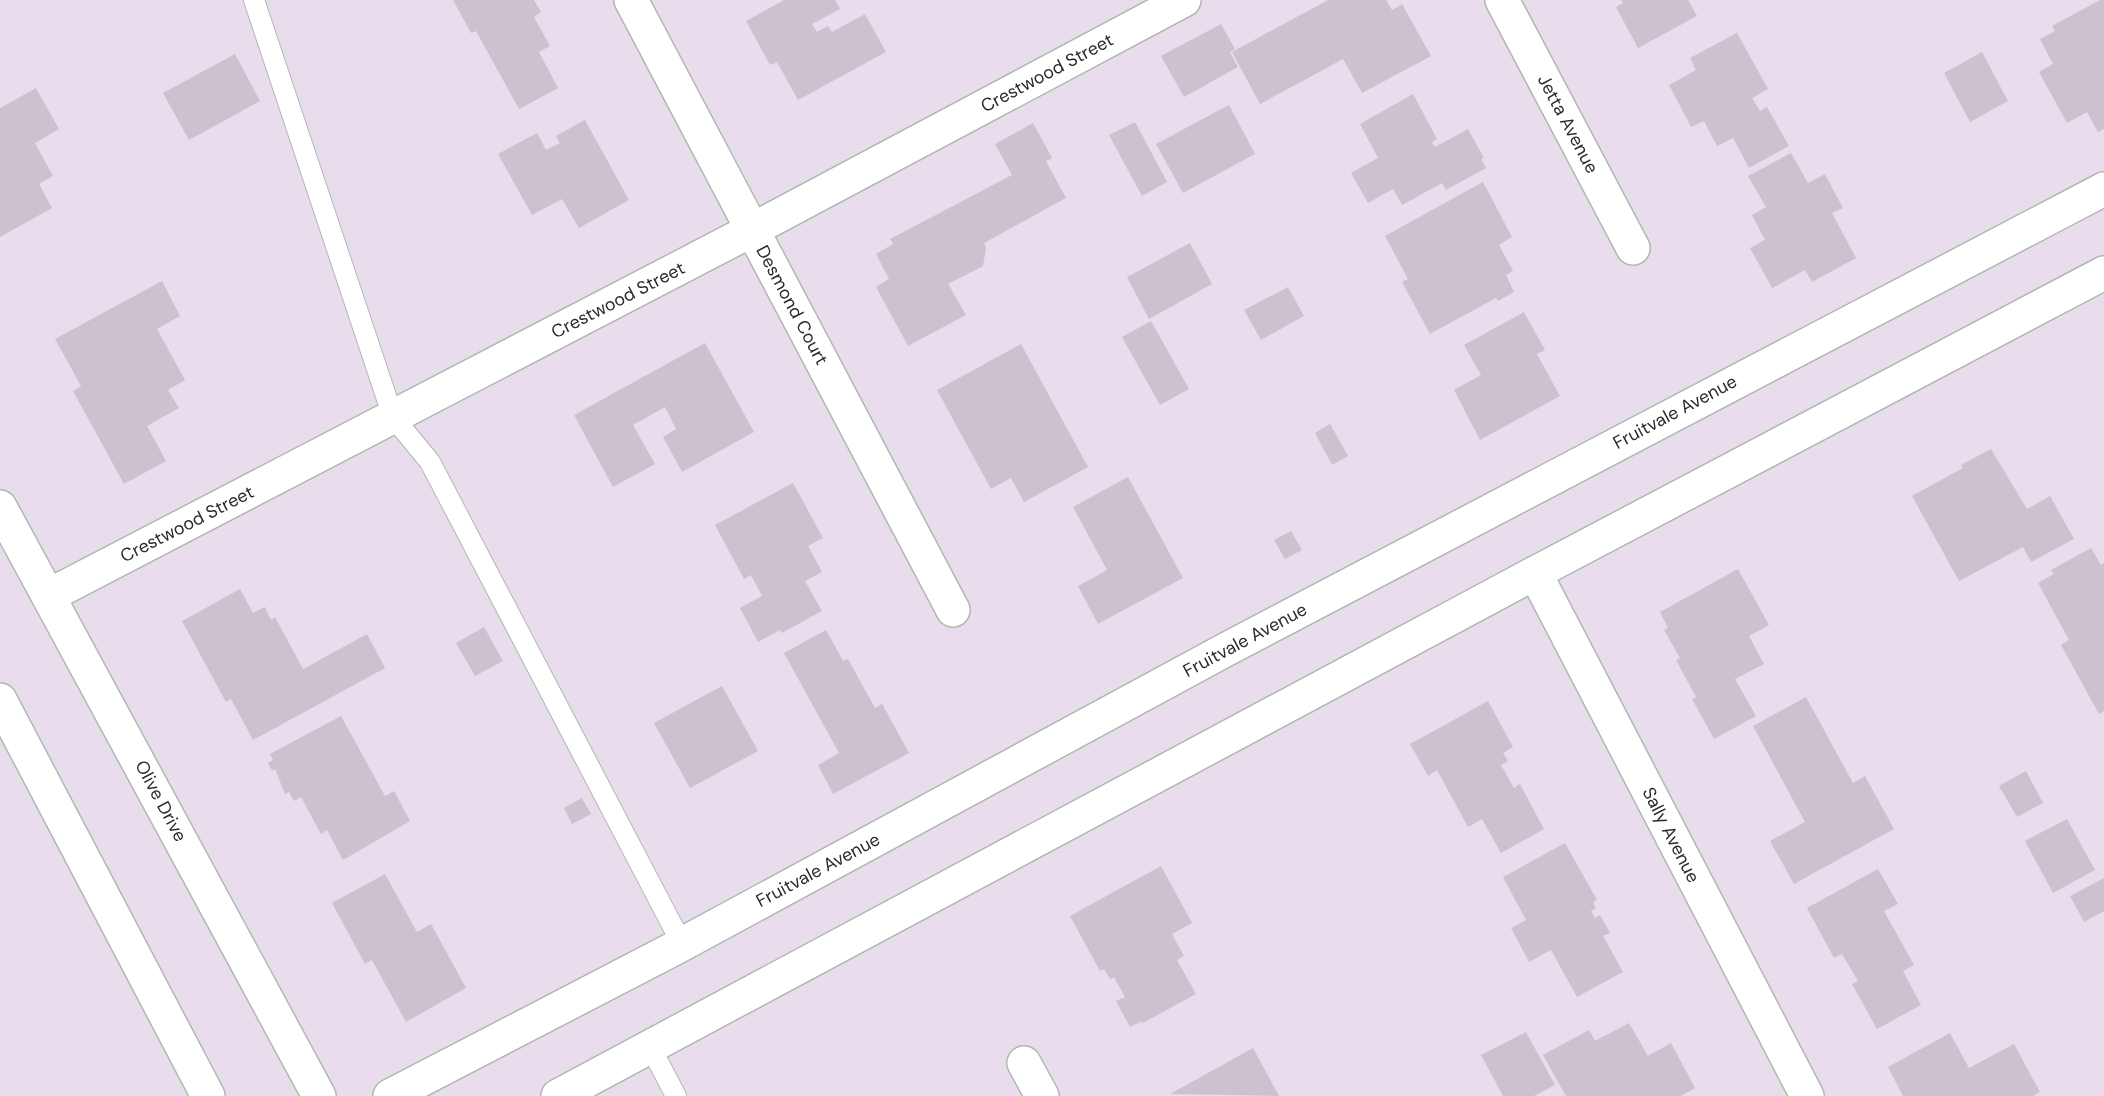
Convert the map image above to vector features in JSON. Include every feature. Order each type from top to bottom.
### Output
[{"type":"main road","name":"Desmond Court","points":[[631,0],[953,610]]},
{"type":"main road","name":"Crestwood Street","points":[[50,595],[752,230],[1184,0]]},
{"type":"main road","name":"Jetta Avenue","points":[[1502,0],[1633,248]]},
{"type":"main road","name":"Fruitvale Avenue","points":[[390,1096],[682,944],[1227,649],[2104,189]]},
{"type":"main road","points":[[558,1096],[1535,573],[2104,273]]},
{"type":"main road","name":"Olive Drive","points":[[0,507],[50,595],[319,1096]]},
{"type":"main road","name":"Sally Avenue","points":[[1535,573],[1807,1096]]},
{"type":"main road","points":[[0,700],[208,1096]]},
{"type":"main road","points":[[1024,1063],[1042,1096]]},
{"type":"lane","points":[[254,0],[393,417],[430,462],[682,944]]},
{"type":"lane","points":[[651,1048],[676,1096]]},
{"type":"building","points":[[453,0],[534,0],[541,12],[534,17],[550,46],[539,52],[558,88],[519,109],[476,31],[471,33]]},
{"type":"building","points":[[784,0],[835,0],[840,9],[812,24],[817,32],[828,26],[832,32],[865,14],[886,52],[798,100],[777,62],[770,65],[746,21]]},
{"type":"building","points":[[1328,0],[1386,0],[1392,10],[1402,4],[1431,56],[1362,93],[1343,59],[1260,104],[1232,52]]},
{"type":"building","points":[[1621,0],[1688,0],[1697,16],[1638,48],[1616,7],[1623,3]]},
{"type":"building","points":[[2104,0],[2104,129],[2098,132],[2087,112],[2067,123],[2039,72],[2053,64],[2040,39],[2055,31],[2052,26]]},
{"type":"building","points":[[1221,24],[1235,49],[1230,52],[1238,67],[1184,97],[1161,56]]},
{"type":"building","points":[[1737,33],[1768,89],[1752,98],[1760,111],[1767,107],[1789,146],[1749,168],[1733,138],[1717,146],[1704,121],[1691,127],[1669,85],[1696,70],[1690,58]]},
{"type":"building","points":[[1982,52],[2008,101],[1970,122],[1944,73]]},
{"type":"building","points":[[235,54],[260,101],[189,140],[163,93]]},
{"type":"building","points":[[36,88],[59,129],[35,143],[53,176],[39,184],[52,208],[0,237],[0,108]]},
{"type":"building","points":[[1413,94],[1437,139],[1432,142],[1435,147],[1468,129],[1484,158],[1481,159],[1486,168],[1446,190],[1442,183],[1402,205],[1393,189],[1368,203],[1351,173],[1378,158],[1360,124]]},
{"type":"building","points":[[1229,105],[1255,154],[1183,193],[1156,144]]},
{"type":"building","points":[[585,120],[629,200],[579,228],[562,199],[532,215],[498,154],[537,133],[546,150],[560,143],[556,136]]},
{"type":"building","points":[[1135,122],[1167,182],[1142,196],[1109,135]]},
{"type":"building","points":[[1033,123],[1052,158],[1046,161],[1066,198],[984,243],[986,248],[983,266],[948,284],[966,315],[908,346],[876,287],[889,279],[876,254],[893,244],[890,239],[1012,175],[995,144]]},
{"type":"building","points":[[1791,153],[1808,183],[1825,174],[1843,208],[1832,213],[1856,258],[1812,282],[1805,270],[1772,288],[1750,248],[1765,240],[1752,215],[1766,207],[1748,176]]},
{"type":"building","points":[[1483,182],[1512,237],[1499,245],[1513,271],[1506,275],[1514,292],[1498,301],[1496,298],[1430,334],[1402,282],[1408,279],[1385,236]]},
{"type":"building","points":[[1190,243],[1212,284],[1149,319],[1127,277]]},
{"type":"building","points":[[162,281],[180,316],[157,329],[185,380],[168,390],[179,408],[147,426],[166,461],[124,484],[73,391],[81,386],[55,339]]},
{"type":"building","points":[[1288,287],[1304,316],[1261,340],[1244,310]]},
{"type":"building","points":[[1524,312],[1545,350],[1537,354],[1560,396],[1480,440],[1454,390],[1481,375],[1464,345]]},
{"type":"building","points":[[1151,321],[1189,389],[1160,405],[1122,337]]},
{"type":"building","points":[[705,343],[754,432],[682,472],[663,437],[676,429],[665,407],[633,425],[655,464],[613,487],[574,415]]},
{"type":"building","points":[[1021,344],[1088,467],[1024,502],[1011,478],[991,489],[937,390]]},
{"type":"building","points":[[1330,424],[1348,456],[1332,465],[1315,433]]},
{"type":"building","points":[[1991,449],[2027,509],[2050,496],[2074,539],[2031,562],[2023,547],[1959,581],[1912,496],[1963,468],[1961,465]]},
{"type":"building","points":[[1128,477],[1183,578],[1098,624],[1078,586],[1107,570],[1073,507]]},
{"type":"building","points":[[793,483],[823,538],[808,546],[822,572],[805,581],[822,611],[782,633],[780,630],[758,642],[740,608],[762,596],[751,575],[744,579],[715,525]]},
{"type":"building","points":[[1291,531],[1302,550],[1285,559],[1274,540]]},
{"type":"building","points":[[2091,548],[2101,565],[2104,563],[2104,711],[2099,714],[2061,645],[2069,640],[2038,583],[2054,574],[2051,570]]},
{"type":"building","points":[[1738,569],[1769,625],[1749,636],[1764,664],[1735,679],[1756,716],[1714,739],[1692,699],[1696,697],[1676,660],[1680,658],[1664,630],[1668,628],[1660,612]]},
{"type":"building","points":[[240,589],[253,613],[265,607],[271,620],[275,617],[303,669],[367,634],[385,668],[253,740],[231,699],[226,702],[182,621]]},
{"type":"building","points":[[484,627],[503,661],[475,676],[456,643]]},
{"type":"building","points":[[826,630],[843,661],[848,659],[875,708],[882,704],[909,753],[833,794],[818,765],[839,753],[784,653]]},
{"type":"building","points":[[722,686],[758,751],[690,788],[654,723]]},
{"type":"building","points":[[1806,697],[1853,783],[1865,776],[1894,829],[1794,884],[1770,841],[1805,822],[1753,726]]},
{"type":"building","points":[[1488,701],[1513,747],[1503,753],[1508,761],[1501,765],[1514,788],[1520,784],[1544,829],[1501,853],[1482,819],[1468,827],[1437,770],[1428,776],[1410,744]]},
{"type":"building","points":[[341,716],[385,796],[394,791],[410,821],[343,860],[327,830],[321,834],[301,797],[294,801],[289,792],[285,794],[275,769],[272,771],[268,763],[273,760],[270,754]]},
{"type":"building","points":[[2026,771],[2043,803],[2017,817],[1999,786]]},
{"type":"building","points":[[582,798],[591,814],[572,824],[564,808]]},
{"type":"building","points":[[2067,819],[2095,870],[2053,893],[2025,841]]},
{"type":"building","points":[[1565,843],[1597,900],[1593,902],[1596,908],[1591,911],[1595,918],[1600,915],[1610,933],[1603,936],[1623,972],[1577,997],[1551,950],[1529,962],[1511,928],[1526,920],[1503,877]]},
{"type":"building","points":[[1161,866],[1192,923],[1172,934],[1184,956],[1177,960],[1196,994],[1143,1023],[1142,1021],[1130,1027],[1116,1001],[1125,997],[1114,977],[1110,979],[1104,969],[1100,971],[1070,916]]},
{"type":"building","points":[[1878,869],[1898,904],[1884,911],[1914,965],[1903,971],[1921,1005],[1877,1029],[1852,984],[1858,981],[1842,954],[1834,958],[1807,908]]},
{"type":"building","points":[[385,874],[417,932],[431,924],[466,988],[406,1022],[372,960],[365,964],[332,903]]},
{"type":"building","points":[[2104,878],[2104,911],[2084,922],[2070,896]]},
{"type":"building","points":[[1629,1023],[1648,1056],[1671,1043],[1695,1088],[1681,1096],[1566,1096],[1543,1055],[1589,1030],[1595,1041]]},
{"type":"building","points":[[1526,1032],[1555,1085],[1534,1096],[1503,1096],[1481,1055]]},
{"type":"building","points":[[1950,1033],[1969,1068],[2014,1044],[2040,1092],[2033,1096],[1903,1096],[1888,1067]]},
{"type":"building","points":[[1253,1048],[1279,1096],[1170,1094]]}]
